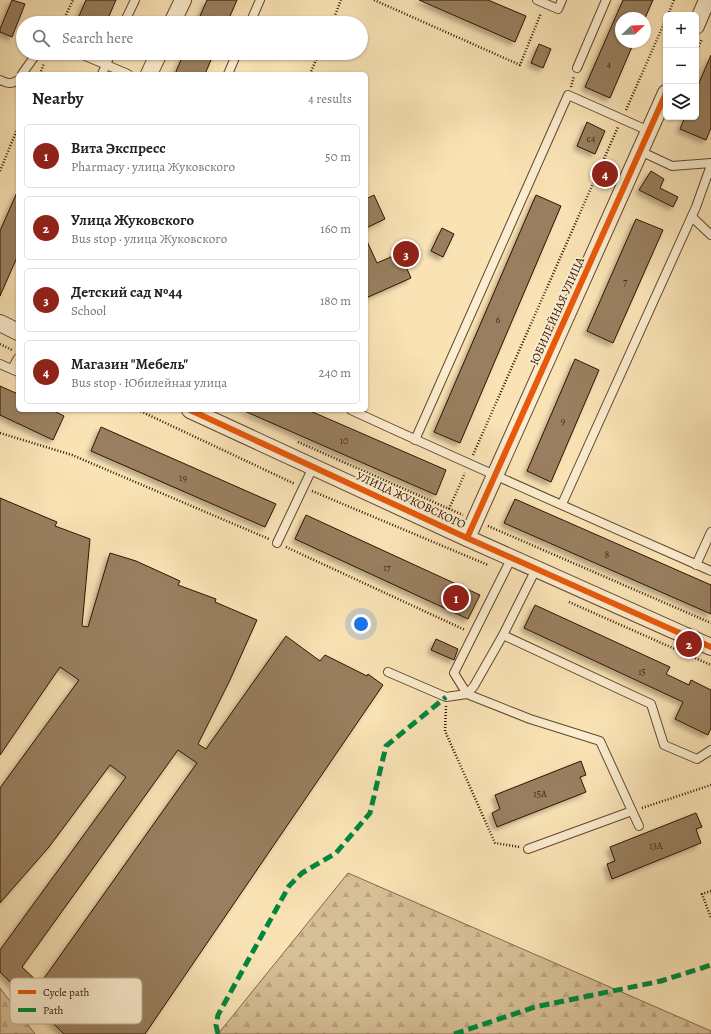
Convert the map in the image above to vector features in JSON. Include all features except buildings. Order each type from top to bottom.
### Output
[{"type":"street","points":[[175,16],[183,0]]},
{"type":"street","points":[[699,20],[708,0]]},
{"type":"street","points":[[150,72],[156,60]]},
{"type":"street","name":"ЮБИЛЕЙНАЯ УЛИЦА","points":[[467,538],[663,100]]},
{"type":"street","points":[[0,324],[16,331]]},
{"type":"street","name":"УЛИЦА ЖУКОВСКОГО","points":[[194,412],[467,538],[711,647]]},
{"type":"lane","points":[[127,16],[135,0]]},
{"type":"lane","points":[[253,16],[260,0]]},
{"type":"lane","points":[[537,0],[558,9],[562,0]]},
{"type":"lane","points":[[577,68],[606,0]]},
{"type":"lane","points":[[24,72],[33,60]]},
{"type":"lane","points":[[96,60],[124,72]]},
{"type":"lane","points":[[103,72],[108,60]]},
{"type":"lane","points":[[229,72],[234,60]]},
{"type":"lane","points":[[0,80],[9,84],[16,82]]},
{"type":"lane","points":[[415,440],[568,95],[649,131]]},
{"type":"lane","points":[[562,504],[692,217],[711,164],[672,166],[640,151]]},
{"type":"lane","points":[[692,217],[711,235]]},
{"type":"lane","points":[[0,364],[15,371]]},
{"type":"lane","points":[[355,412],[495,476],[562,504],[711,571]]},
{"type":"lane","points":[[277,543],[313,467]]},
{"type":"lane","points":[[696,565],[711,532]]},
{"type":"lane","points":[[467,694],[454,673],[512,557]]},
{"type":"lane","points":[[467,694],[474,686],[536,569]]},
{"type":"lane","points":[[502,635],[651,704],[664,745],[697,759],[711,750]]},
{"type":"lane","points":[[388,672],[446,697],[467,694],[530,719],[600,741],[639,826]]},
{"type":"lane","points":[[528,849],[632,811]]},
{"type":"path","points":[[65,16],[72,0]]},
{"type":"path","points":[[335,16],[341,0]]},
{"type":"path","points":[[374,0],[520,65],[545,4]]},
{"type":"path","points":[[669,12],[674,0]]},
{"type":"path","points":[[449,509],[663,26]]},
{"type":"path","points":[[311,72],[316,60]]},
{"type":"path","points":[[568,95],[577,68]]},
{"type":"path","points":[[0,171],[16,132]]},
{"type":"path","points":[[0,344],[16,352]]},
{"type":"path","points":[[142,412],[304,488],[504,572]]},
{"type":"path","points":[[0,433],[72,455],[277,543],[473,634]]},
{"type":"path","points":[[565,600],[711,665]]},
{"type":"path","points":[[446,697],[445,731],[494,843],[528,849]]},
{"type":"path","points":[[632,811],[711,785]]},
{"type":"path","points":[[711,891],[702,894],[711,918]]},
{"type":"green space","points":[[348,873],[711,1031],[711,1034],[218,1034]]},
{"type":"green space","points":[[0,988],[10,1001],[10,1024],[27,1024],[35,1034],[0,1034]]},
{"type":"marked path","points":[[218,1034],[216,1025],[218,1015],[289,886],[302,873],[336,853],[370,813],[386,746],[446,697]]},
{"type":"marked path","points":[[454,1034],[535,1007],[661,981],[711,965]]},
{"type":"cycle path","points":[[467,538],[663,100]]},
{"type":"cycle path","points":[[194,412],[467,538],[711,647]]},
{"type":"place","name":"Магазин \"Мебель\"","points":[[605,174]]},
{"type":"place","name":"Детский сад №44","points":[[406,254]]},
{"type":"place","name":"Вита Экспресс","points":[[456,598]]},
{"type":"place","name":"Улица Жуковского","points":[[689,644]]}]
